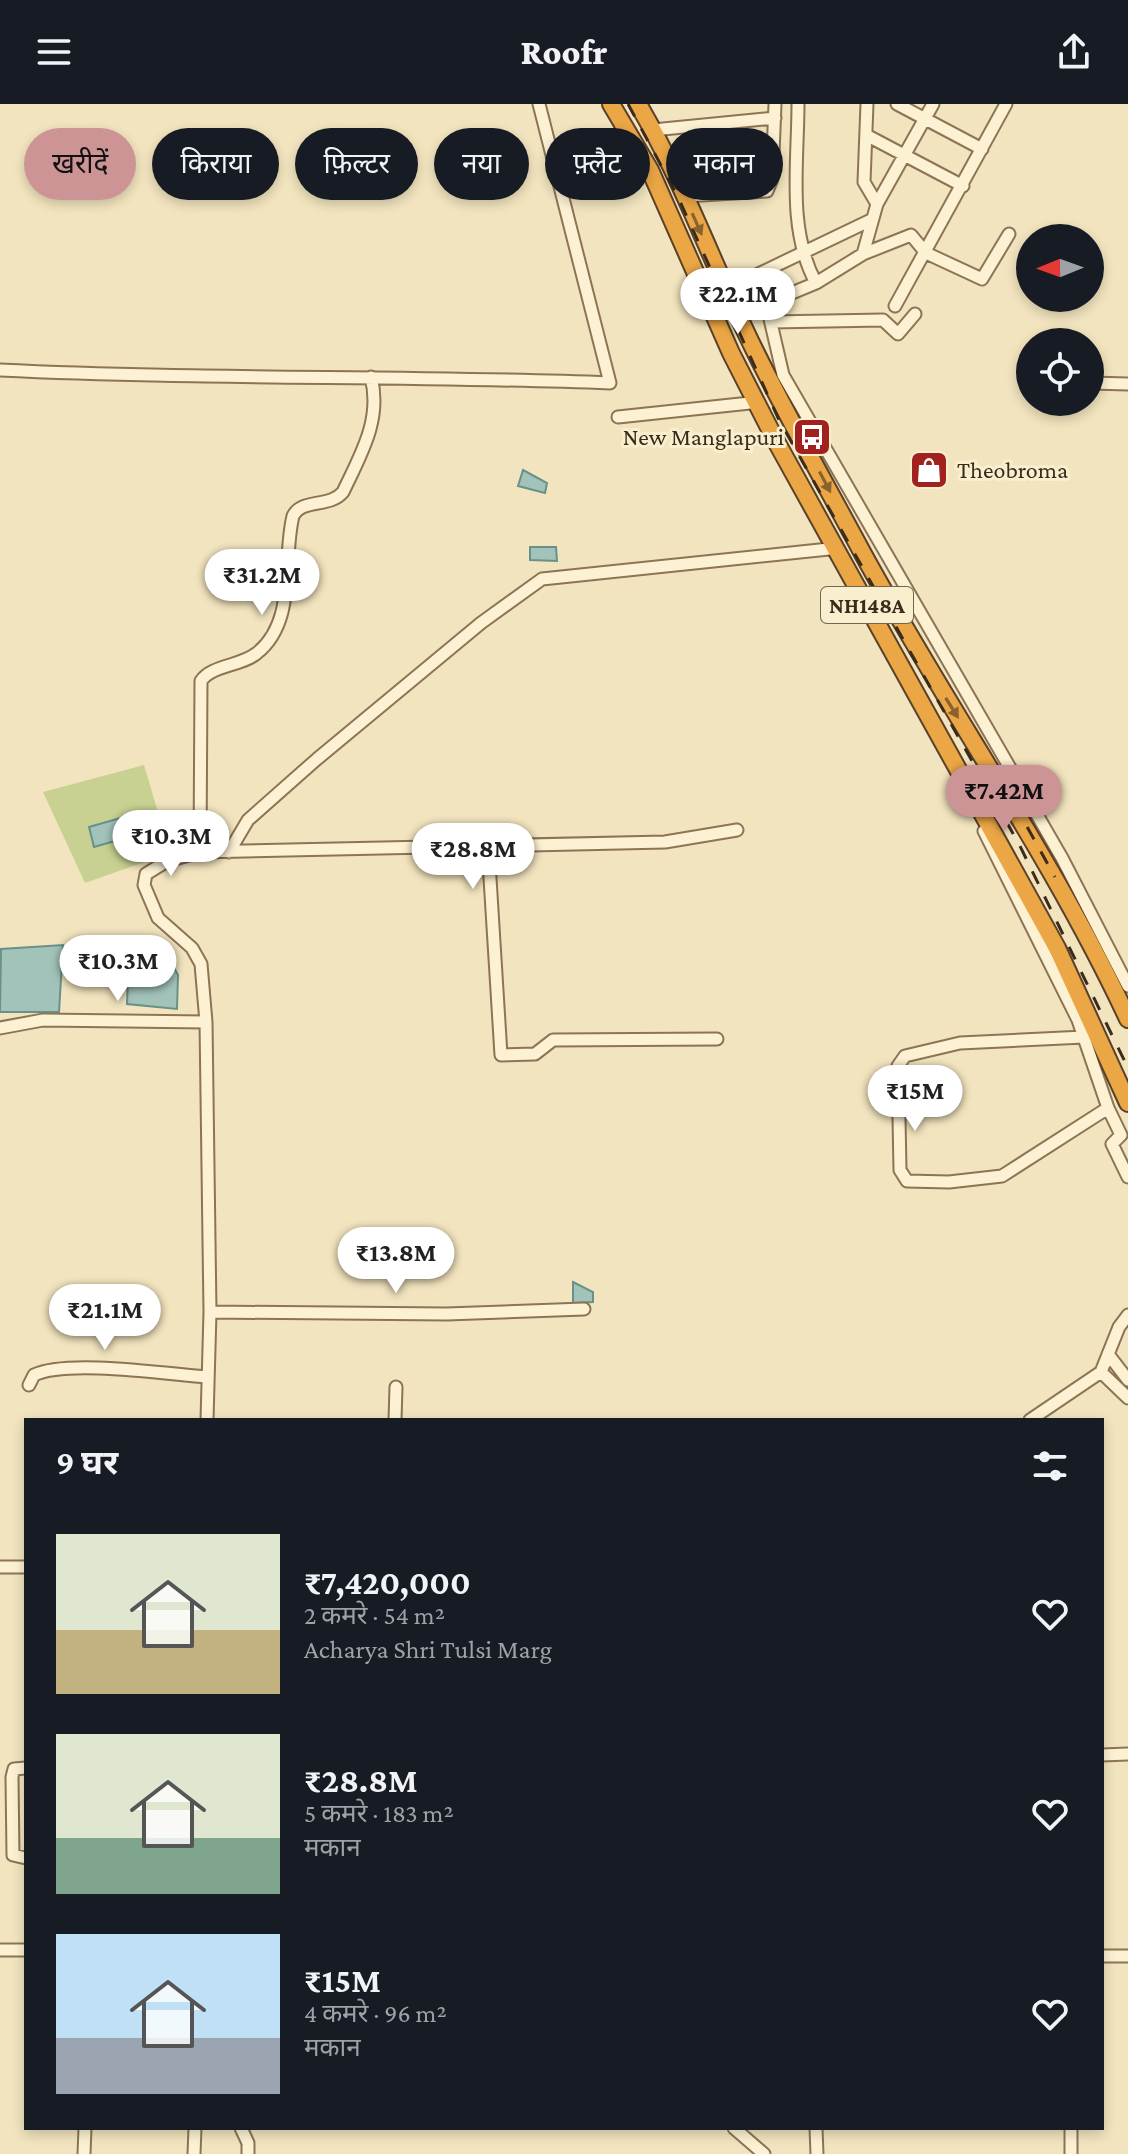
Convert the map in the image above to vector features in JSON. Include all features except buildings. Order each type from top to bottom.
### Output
[{"type":"highway","name":"NH148A","points":[[608,104],[650,170],[735,360],[777,443],[1057,948],[1128,1103]]},
{"type":"highway","name":"NH148A","points":[[638,104],[666,157]]},
{"type":"highway","name":"NH148A","points":[[687,200],[753,348],[917,652],[1050,865],[1128,1019]]},
{"type":"highway","points":[[735,360],[753,348]]},
{"type":"street","points":[[0,370],[112,375],[610,383],[539,104]]},
{"type":"street","points":[[608,104],[656,192],[750,403],[929,723],[1044,949],[1084,1037],[1108,1108],[1125,1136],[1112,1144],[1128,1177]]},
{"type":"street","points":[[775,104],[775,128]]},
{"type":"street","points":[[798,104],[798,217],[802,251],[816,283]]},
{"type":"street","points":[[867,104],[864,182],[877,204]]},
{"type":"street","points":[[897,104],[982,149]]},
{"type":"street","points":[[863,254],[877,204],[933,104]]},
{"type":"street","points":[[895,306],[1006,104]]},
{"type":"street","points":[[653,130],[775,118]]},
{"type":"street","points":[[868,136],[963,186]]},
{"type":"street","points":[[727,289],[871,220]]},
{"type":"street","points":[[739,315],[751,307],[767,306],[816,283],[863,254],[911,235],[926,253],[982,279],[1009,234]]},
{"type":"street","points":[[767,306],[783,375],[1062,858],[1128,986]]},
{"type":"street","points":[[771,322],[883,320],[898,334],[915,314]]},
{"type":"street","points":[[200,852],[201,681],[209,673],[256,654],[274,632],[283,603],[293,516],[300,507],[335,500],[343,492],[376,418],[371,377]]},
{"type":"street","points":[[1104,383],[1128,384]]},
{"type":"street","points":[[618,417],[750,403]]},
{"type":"street","points":[[229,852],[248,820],[317,759],[481,623],[542,579],[829,549]]},
{"type":"street","points":[[207,1418],[210,1312],[206,1022],[198,955],[158,918],[144,885],[151,870],[167,861],[200,852],[681,841],[737,830]]},
{"type":"street","points":[[488,846],[501,1055],[535,1054],[553,1040],[717,1039]]},
{"type":"street","points":[[0,1028],[43,1020],[206,1022]]},
{"type":"street","points":[[1084,1037],[960,1043],[905,1056],[898,1066],[897,1141],[902,1176],[907,1181],[921,1182],[981,1181],[1002,1176],[1108,1108]]},
{"type":"street","points":[[210,1312],[447,1314],[584,1309]]},
{"type":"street","points":[[1033,1418],[1101,1372],[1128,1315]]},
{"type":"street","points":[[1108,1354],[1128,1380]]},
{"type":"street","points":[[29,1385],[37,1373],[56,1371],[103,1369],[206,1377]]},
{"type":"street","points":[[1101,1372],[1128,1398]]},
{"type":"street","points":[[395,1418],[396,1387]]},
{"type":"street","points":[[0,1567],[24,1567]]},
{"type":"street","points":[[1104,1755],[1128,1754]]},
{"type":"street","points":[[24,1768],[14,1769],[12,1777],[13,1850],[15,1857],[24,1858]]},
{"type":"street","points":[[0,1950],[24,1950]]},
{"type":"street","points":[[1104,1956],[1128,1956]]},
{"type":"street","points":[[84,2154],[85,2130]]},
{"type":"street","points":[[194,2154],[195,2130]]},
{"type":"street","points":[[242,2130],[248,2143],[248,2154]]},
{"type":"street","points":[[736,2130],[764,2154]]},
{"type":"street","points":[[816,2130],[817,2154]]},
{"type":"street","points":[[1071,2130],[1071,2154]]},
{"type":"green space","points":[[144,765],[170,853],[85,883],[43,792]]},
{"type":"water","points":[[523,470],[547,483],[545,493],[518,486]]},
{"type":"water","points":[[530,547],[556,547],[557,561],[530,560]]},
{"type":"water","points":[[124,817],[129,837],[94,847],[89,827]]},
{"type":"water","points":[[63,945],[59,1012],[0,1012],[1,949]]},
{"type":"water","points":[[134,952],[168,957],[178,975],[177,1009],[127,1004],[128,976]]},
{"type":"water","points":[[573,1282],[593,1292],[593,1302],[573,1303]]},
{"type":"railway","points":[[628,104],[678,197],[779,420],[1019,844],[1128,1068]]},
{"type":"railway","points":[[1000,778],[1055,877]]},
{"type":"place","name":"New Manglapuri","points":[[812,437]]},
{"type":"place","name":"Theobroma","points":[[929,470]]}]
